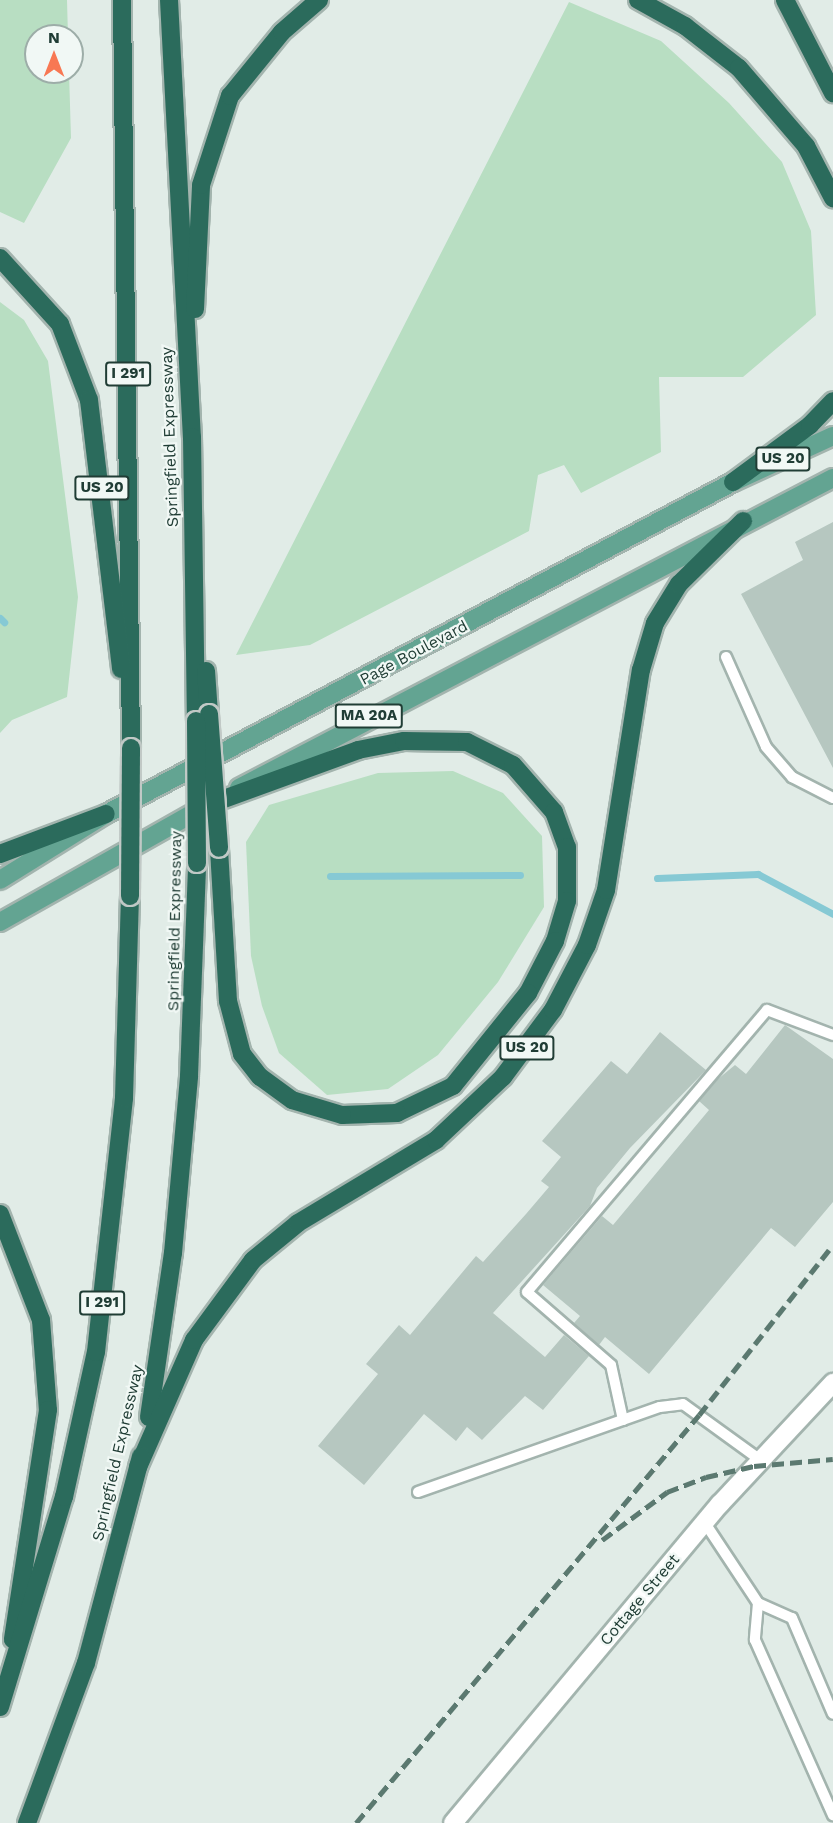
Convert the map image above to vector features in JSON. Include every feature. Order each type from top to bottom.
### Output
[{"type":"highway","name":"I 291","points":[[2,1703],[64,1497],[96,1352],[124,1098],[130,896],[131,748],[122,0]]},
{"type":"highway","name":"Springfield Expressway","points":[[27,1823],[86,1663],[138,1467],[173,1253],[194,1000],[202,717],[190,409],[169,0]]},
{"type":"highway","points":[[190,409],[197,213],[204,172],[235,87],[282,32],[319,0]]},
{"type":"highway","points":[[638,0],[685,26],[739,68],[806,146],[833,198]]},
{"type":"highway","points":[[785,0],[833,93]]},
{"type":"highway","name":"US 20","points":[[0,258],[60,324],[90,400],[131,748]]},
{"type":"highway","points":[[733,482],[792,440],[833,401]]},
{"type":"highway","name":"US 20","points":[[138,1467],[194,1340],[253,1260],[298,1223],[436,1140],[503,1077],[554,1010],[587,945],[606,890],[650,636],[679,584],[743,521]]},
{"type":"highway","points":[[202,717],[219,848],[228,1001],[242,1054],[260,1077],[292,1100],[342,1115],[397,1113],[453,1086],[528,993],[555,941],[567,901],[567,847],[549,804],[513,765],[467,742],[404,741],[358,750],[210,804]]},
{"type":"highway","name":"US 20","points":[[0,854],[106,814]]},
{"type":"highway","points":[[0,1214],[41,1320],[48,1410],[2,1703]]},
{"type":"main road","name":"Page Boulevard","points":[[0,879],[106,814],[733,482],[833,436]]},
{"type":"main road","name":"US 20","points":[[743,521],[833,478]]},
{"type":"main road","name":"MA 20A","points":[[0,922],[210,804],[743,521]]},
{"type":"main road","name":"Cottage Street","points":[[453,1823],[759,1459],[833,1383]]},
{"type":"lane","points":[[726,657],[766,747],[792,777],[833,798]]},
{"type":"lane","points":[[623,1420],[611,1365],[527,1293],[767,1010],[833,1035]]},
{"type":"lane","points":[[418,1492],[623,1420],[683,1404],[759,1459]]},
{"type":"lane","points":[[705,1523],[758,1603],[792,1618],[833,1714]]},
{"type":"lane","points":[[758,1603],[755,1640],[833,1815]]},
{"type":"green space","points":[[0,0],[67,0],[68,24],[24,24],[24,84],[69,84],[71,138],[24,223],[0,212]]},
{"type":"green space","points":[[569,2],[661,41],[729,103],[782,162],[811,231],[816,315],[743,377],[659,377],[661,452],[581,493],[564,465],[538,475],[529,531],[310,645],[236,655]]},
{"type":"green space","points":[[0,302],[24,320],[48,361],[78,597],[67,697],[12,720],[0,733]]},
{"type":"green space","points":[[453,771],[503,793],[542,836],[544,907],[498,982],[438,1055],[388,1089],[327,1095],[279,1053],[262,1006],[251,956],[246,842],[269,805],[378,773]]},
{"type":"building","points":[[833,522],[833,768],[741,594],[803,560],[795,542]]},
{"type":"building","points":[[785,1025],[833,1059],[833,1202],[795,1247],[771,1228],[649,1374],[605,1337],[599,1345],[574,1323],[580,1316],[543,1285],[602,1216],[613,1225],[709,1110],[699,1101],[718,1079],[735,1065],[746,1074]]},
{"type":"building","points":[[660,1032],[706,1070],[630,1148],[597,1188],[590,1206],[493,1313],[545,1357],[564,1335],[589,1356],[543,1410],[525,1396],[482,1440],[467,1427],[456,1441],[424,1414],[364,1485],[318,1446],[378,1374],[366,1364],[399,1325],[410,1335],[476,1256],[483,1262],[526,1214],[549,1187],[541,1181],[561,1157],[542,1141],[611,1061],[627,1074]]},
{"type":"waterway","points":[[0,618],[4,622]]},
{"type":"waterway","points":[[657,878],[758,874],[833,914]]},
{"type":"waterway","points":[[330,876],[520,875]]},
{"type":"railway","points":[[356,1823],[699,1415],[833,1245]]},
{"type":"railway","points":[[602,1540],[667,1492],[706,1477],[754,1466],[833,1459]]}]
